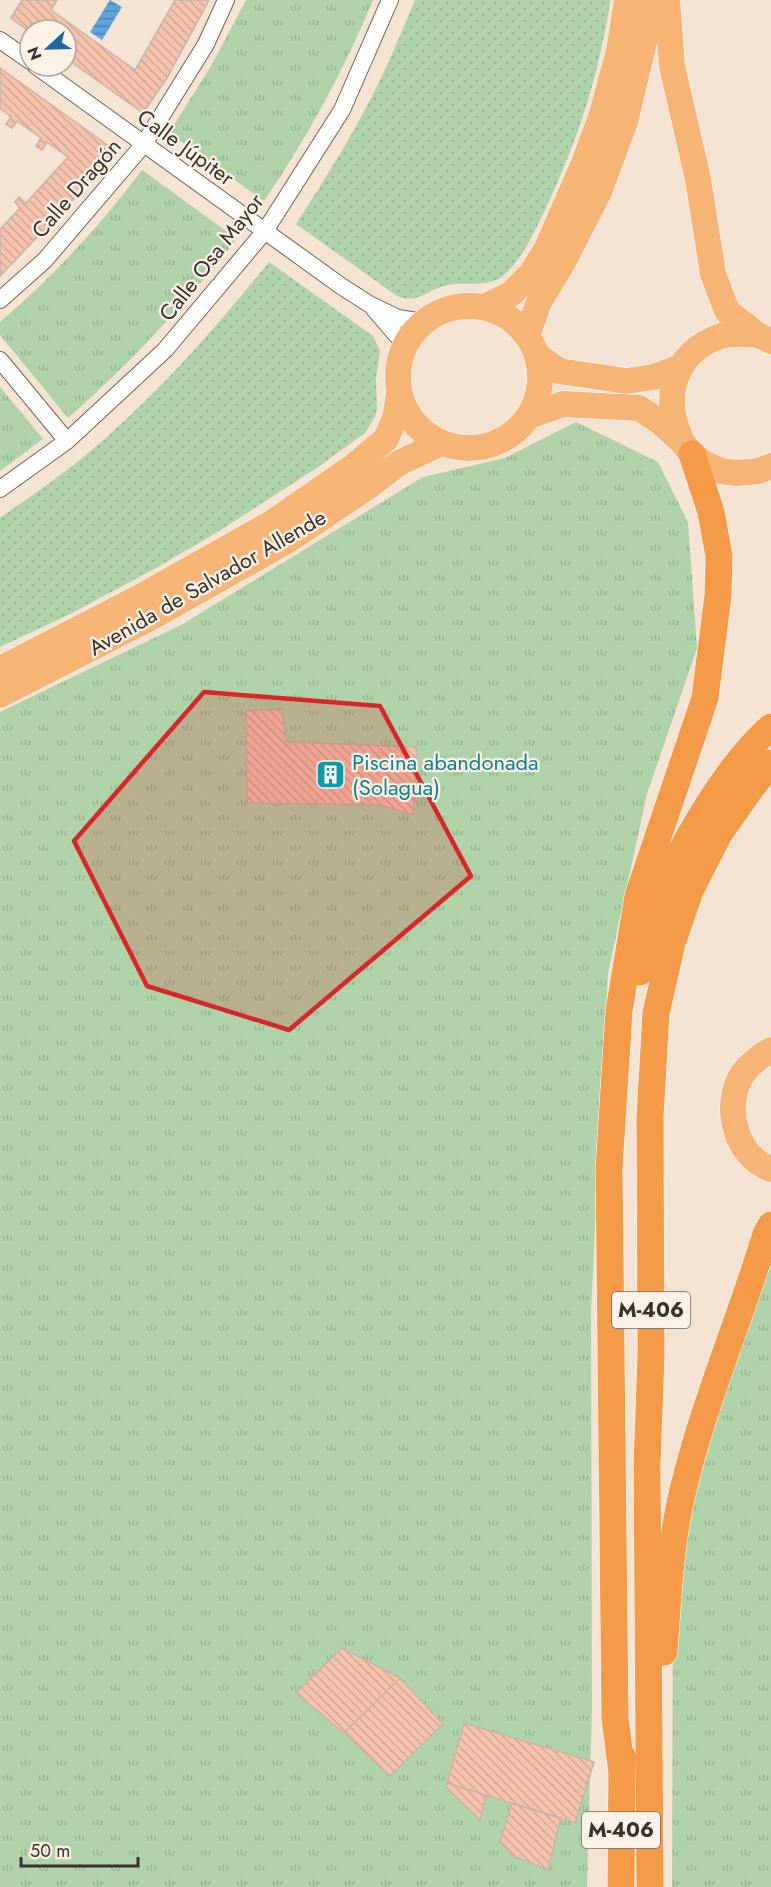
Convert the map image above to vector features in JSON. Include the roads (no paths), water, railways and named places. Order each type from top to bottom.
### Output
[{"type":"highway","points":[[622,1773],[615,1718],[609,1168],[619,1011],[638,896],[705,698],[718,595],[718,556],[711,512],[687,448]]},
{"type":"highway","name":"M-406","points":[[621,1887],[627,1101],[636,985],[663,895],[683,849],[737,764],[771,727]]},
{"type":"highway","name":"M-406","points":[[652,1887],[647,1465],[651,1355],[650,1117],[656,1013],[672,943],[690,891],[719,834],[771,763]]},
{"type":"highway","points":[[652,1887],[659,1834],[661,1698],[671,1550],[682,1491],[702,1418],[771,1225]]},
{"type":"main road","points":[[484,307],[511,294],[531,274],[547,248],[584,164],[602,114],[619,51],[627,0]]},
{"type":"main road","points":[[652,0],[625,122],[599,192],[562,264],[539,302],[532,345],[540,376],[537,397],[529,416],[516,431],[490,445],[480,448],[460,448],[441,443],[422,431],[408,415],[399,394],[397,378],[399,361],[412,333],[423,322],[441,311],[462,305],[484,307],[508,318],[515,323],[532,345],[559,371],[626,381],[654,377],[681,367]]},
{"type":"main road","points":[[667,0],[672,66],[698,179],[713,274],[727,310],[765,338]]},
{"type":"main road","points":[[687,448],[674,424],[670,405],[673,385],[681,367],[692,353],[706,342],[723,335],[740,333],[765,338]]},
{"type":"main road","name":"Avenida de Salvador Allende","points":[[0,669],[140,597],[282,516],[354,466],[386,439],[395,418],[399,394]]},
{"type":"main road","points":[[529,416],[563,404],[639,408],[660,422],[705,464],[721,471],[737,473],[759,471],[771,466]]},
{"type":"main road","name":"Avenida de Salvador Allende","points":[[0,695],[152,617],[287,541],[399,463],[441,443]]},
{"type":"main road","points":[[737,473],[771,488]]},
{"type":"main road","points":[[771,1050],[753,1062],[741,1078],[734,1097],[733,1118],[739,1138],[750,1155],[771,1169]]},
{"type":"street","name":"Calle Dragón","points":[[0,300],[45,260],[144,144],[206,44],[226,0]]},
{"type":"street","name":"Calle Osa Mayor","points":[[0,489],[67,441],[165,350],[265,231],[342,110],[390,0]]},
{"type":"street","points":[[0,40],[18,53]]},
{"type":"street","name":"Calle Júpiter","points":[[53,78],[369,304],[398,318],[423,322]]},
{"type":"street","name":"Calle Júpiter","points":[[369,304],[405,345]]},
{"type":"street","points":[[0,360],[67,441]]},
{"type":"water","points":[[110,0],[122,7],[102,40],[90,32]]},
{"type":"place","name":"Piscina abandonada (Solagua)","points":[[331,775]]}]
